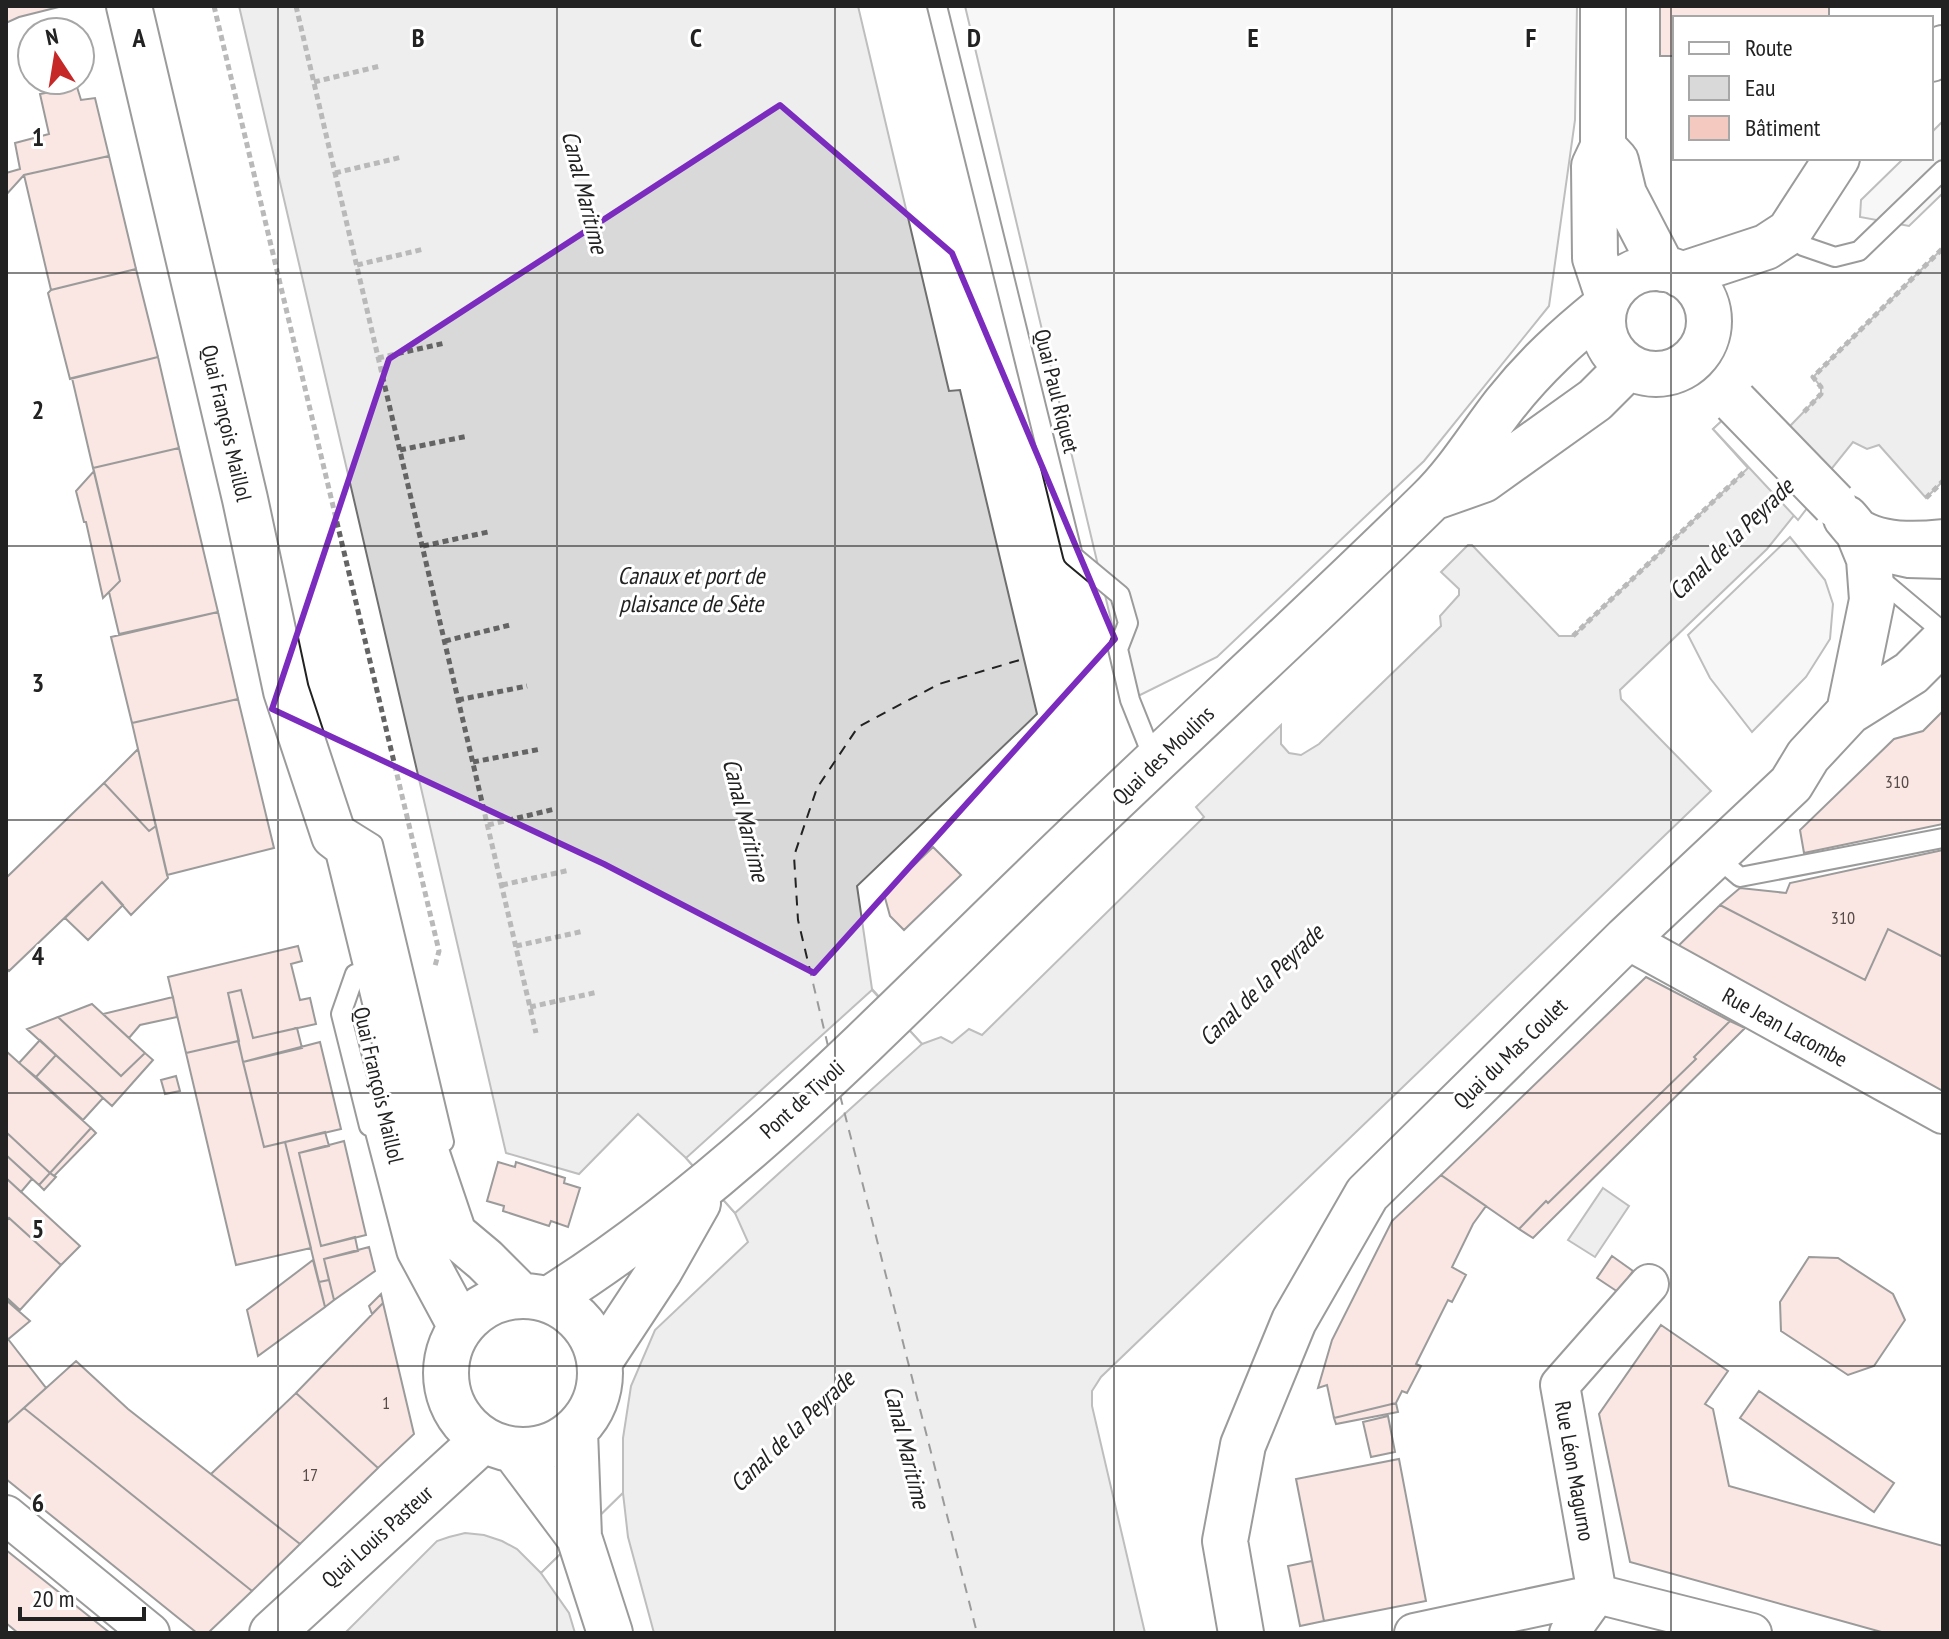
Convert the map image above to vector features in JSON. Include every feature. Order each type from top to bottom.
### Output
[{"type":"main road","name":"Quai François Maillol","points":[[129,6],[245,499],[286,691],[331,826],[347,846],[411,1107],[454,1234],[534,1297]]},
{"type":"main road","points":[[1603,6],[1603,147],[1594,166],[1595,258],[1606,302],[1604,335],[1609,348],[1628,367],[1644,373],[1661,374],[1678,370],[1692,361],[1708,332],[1709,315],[1704,299],[1695,285],[1672,272],[1624,194],[1616,161],[1603,147]]},
{"type":"main road","points":[[1606,302],[1618,284],[1631,274],[1647,269],[1672,272],[1766,247],[1789,232],[1836,160]]},
{"type":"main road","name":"Quai des Moulins","points":[[895,1014],[1433,498],[1555,346],[1606,302]]},
{"type":"main road","points":[[1692,361],[1735,402],[1858,541],[1872,600],[1849,712]]},
{"type":"main road","points":[[1433,498],[1483,480],[1595,400],[1628,367]]},
{"type":"main road","points":[[1858,541],[1923,545],[1943,542]]},
{"type":"main road","name":"Quai du Mas Coulet","points":[[1241,1633],[1225,1541],[1243,1445],[1294,1321],[1367,1194],[1626,939],[1791,784],[1808,756],[1849,712],[1911,673],[1943,641]]},
{"type":"main road","name":"Quai François Maillol","points":[[331,826],[327,852],[371,1061],[419,1249],[453,1313]]},
{"type":"main road","name":"Pont de Tivoli","points":[[534,1297],[639,1239],[708,1183],[895,1014]]},
{"type":"main road","points":[[600,1361],[660,1270],[708,1183]]},
{"type":"main road","points":[[498,1445],[547,1446],[575,1431],[592,1410],[600,1386],[600,1361],[594,1340],[583,1322],[567,1309],[534,1297],[498,1300],[477,1311],[453,1313],[446,1375],[450,1400],[463,1423],[498,1445],[579,1537]]},
{"type":"main road","points":[[575,1431],[579,1537],[610,1633]]},
{"type":"main road","name":"Quai Louis Pasteur","points":[[272,1633],[498,1445]]},
{"type":"street","name":"Rue Jean Lacombe","points":[[1626,939],[1943,1114]]},
{"type":"street","name":"Rue Léon Magurno","points":[[1597,1594],[1560,1385],[1649,1284]]},
{"type":"street","points":[[6,1515],[150,1633]]},
{"type":"street","points":[[1569,1633],[1597,1594]]},
{"type":"street","points":[[1414,1633],[1597,1594],[1752,1633]]},
{"type":"lane","name":"Quai Paul Riquet","points":[[937,6],[1073,556],[1120,595],[1128,623],[1118,649],[1130,700],[1155,763]]},
{"type":"lane","points":[[1789,232],[1803,246],[1835,257],[1859,251],[1943,170]]},
{"type":"lane","points":[[1858,541],[1908,568],[1943,569]]},
{"type":"lane","points":[[1858,541],[1943,632]]},
{"type":"lane","points":[[1714,855],[1740,877],[1943,838]]},
{"type":"lane","points":[[355,974],[341,1014],[400,1249],[453,1313]]},
{"type":"path","points":[[214,6],[439,951],[431,977]]},
{"type":"path","points":[[296,6],[536,1033]]},
{"type":"path","points":[[314,82],[380,66]]},
{"type":"path","points":[[335,173],[402,157]]},
{"type":"path","points":[[357,265],[424,249]]},
{"type":"path","points":[[378,358],[445,343]]},
{"type":"path","points":[[400,450],[468,436]]},
{"type":"path","points":[[1926,498],[1943,481]]},
{"type":"path","points":[[423,546],[488,532]]},
{"type":"path","points":[[445,641],[510,625]]},
{"type":"path","points":[[458,700],[527,686]]},
{"type":"path","points":[[473,762],[541,749]]},
{"type":"path","points":[[488,825],[555,809]]},
{"type":"path","points":[[502,885],[570,870]]},
{"type":"path","points":[[516,946],[584,931]]},
{"type":"path","points":[[530,1007],[598,992]]},
{"type":"highlighted area","points":[[780,105],[952,253],[1115,639],[814,973],[604,864],[272,709],[389,359]]},
{"type":"shaded area","points":[[965,6],[1577,6],[1575,120],[1549,306],[1424,461],[1217,657],[1130,700]]},
{"type":"shaded area","points":[[1943,121],[1943,193],[1909,226],[1860,217],[1861,200],[1902,160],[1933,160],[1933,131]]},
{"type":"shaded area","points":[[1790,537],[1825,580],[1833,604],[1830,639],[1806,677],[1752,732],[1710,678],[1688,635]]},
{"type":"water","name":"Canaux et port de plaisance de Sète","points":[[239,6],[858,6],[949,391],[960,390],[1037,714],[857,886],[872,989],[922,1044],[941,1037],[952,1043],[969,1029],[982,1035],[1204,817],[1196,807],[1281,725],[1281,744],[1289,753],[1301,755],[1319,744],[1441,626],[1440,616],[1459,595],[1459,589],[1441,572],[1468,545],[1472,545],[1559,636],[1573,636],[1748,468],[1713,429],[1755,390],[1790,426],[1821,394],[1821,387],[1813,377],[1943,248],[1943,481],[1926,498],[1879,445],[1867,449],[1853,442],[1767,549],[1620,690],[1621,699],[1711,791],[1101,1377],[1092,1391],[1092,1406],[1145,1633],[345,1633],[437,1541],[449,1537],[465,1533],[502,1541],[517,1549],[541,1573],[623,1493],[623,1438],[631,1386],[655,1330],[748,1242],[735,1213],[686,1158],[638,1114],[579,1174],[506,1153]]},
{"type":"water","points":[[1603,1188],[1629,1206],[1595,1257],[1568,1240]]},
{"type":"pier","points":[[1755,390],[1834,473],[1798,520],[1713,429]]},
{"type":"pier","points":[[872,990],[922,1044],[735,1213],[686,1158]]},
{"type":"pier","points":[[623,1493],[628,1537],[654,1633],[575,1633],[569,1613],[541,1573]]},
{"type":"building","points":[[6,6],[59,6],[16,16],[6,23]]},
{"type":"building","points":[[1660,6],[1829,6],[1829,16],[1673,16],[1673,56],[1660,56]]},
{"type":"building","points":[[40,96],[80,96],[81,100],[95,98],[109,156],[24,175],[6,195],[6,173],[20,169],[15,143],[49,134]]},
{"type":"building","points":[[109,156],[136,269],[51,290],[24,175]]},
{"type":"building","points":[[136,269],[158,357],[70,379],[48,293]]},
{"type":"building","points":[[158,357],[179,448],[93,468],[72,378]]},
{"type":"building","points":[[179,448],[218,612],[119,634],[109,592],[120,581],[93,468]]},
{"type":"building","points":[[94,471],[120,581],[103,598],[76,491]]},
{"type":"building","points":[[218,612],[238,699],[132,723],[111,637]]},
{"type":"building","points":[[238,699],[274,848],[167,875],[132,723]]},
{"type":"building","points":[[1943,711],[1943,824],[1804,853],[1800,830],[1894,739],[1923,731]]},
{"type":"building","points":[[138,749],[156,826],[149,831],[104,783]]},
{"type":"building","points":[[104,783],[149,831],[156,826],[168,878],[131,915],[102,882],[9,971],[6,968],[6,878]]},
{"type":"building","points":[[933,847],[961,875],[904,930],[890,916],[884,894]]},
{"type":"building","points":[[1943,850],[1943,957],[1888,929],[1865,980],[1720,905],[1740,888],[1786,893],[1790,883]]},
{"type":"building","points":[[102,882],[123,905],[88,940],[65,918]]},
{"type":"building","points":[[1720,905],[1865,980],[1888,929],[1943,957],[1943,1096],[1670,954]]},
{"type":"building","points":[[298,946],[302,961],[291,964],[300,1000],[310,998],[316,1024],[253,1038],[241,990],[228,993],[239,1041],[186,1053],[168,977]]},
{"type":"building","points":[[1646,977],[1730,1021],[1694,1057],[1696,1059],[1519,1229],[1441,1175]]},
{"type":"building","points":[[241,990],[253,1038],[297,1028],[302,1048],[243,1062],[228,993]]},
{"type":"building","points":[[173,997],[177,1017],[140,1025],[129,1038],[103,1014]]},
{"type":"building","points":[[92,1004],[145,1053],[121,1076],[58,1017]]},
{"type":"building","points":[[58,1017],[121,1076],[145,1053],[153,1060],[112,1106],[27,1029]]},
{"type":"building","points":[[1730,1021],[1745,1028],[1533,1238],[1519,1229],[1696,1059],[1694,1057]]},
{"type":"building","points":[[40,1040],[56,1055],[36,1077],[19,1063]]},
{"type":"building","points":[[238,1041],[264,1147],[285,1142],[311,1248],[236,1265],[186,1053]]},
{"type":"building","points":[[320,1042],[341,1129],[264,1147],[243,1062]]},
{"type":"building","points":[[6,1051],[91,1128],[50,1173],[6,1132]]},
{"type":"building","points":[[56,1055],[103,1098],[83,1120],[36,1077]]},
{"type":"building","points":[[176,1076],[180,1091],[165,1094],[161,1080]]},
{"type":"building","points":[[91,1128],[96,1133],[54,1176],[50,1173]]},
{"type":"building","points":[[6,1132],[50,1173],[39,1185],[6,1155]]},
{"type":"building","points":[[325,1132],[329,1146],[299,1153],[321,1246],[355,1237],[358,1251],[324,1259],[329,1280],[319,1282],[285,1142]]},
{"type":"building","points":[[344,1141],[366,1235],[321,1246],[299,1153]]},
{"type":"building","points":[[6,1155],[32,1179],[21,1192],[6,1178]]},
{"type":"building","points":[[498,1162],[515,1167],[516,1162],[565,1178],[564,1183],[580,1188],[568,1227],[551,1221],[549,1226],[503,1211],[504,1206],[487,1201]]},
{"type":"building","points":[[50,1173],[56,1177],[44,1190],[39,1185]]},
{"type":"building","points":[[1441,1175],[1486,1206],[1473,1224],[1452,1267],[1466,1275],[1452,1302],[1448,1300],[1416,1364],[1421,1366],[1407,1393],[1402,1391],[1396,1403],[1334,1418],[1327,1385],[1318,1388],[1332,1340],[1392,1221]]},
{"type":"building","points":[[6,1178],[80,1246],[61,1265],[9,1218],[6,1221]]},
{"type":"building","points":[[9,1218],[61,1265],[20,1310],[6,1297],[6,1221]]},
{"type":"building","points":[[369,1247],[375,1271],[334,1300],[324,1259]]},
{"type":"building","points":[[1612,1256],[1633,1271],[1618,1292],[1597,1278]]},
{"type":"building","points":[[1809,1257],[1838,1258],[1893,1294],[1905,1320],[1874,1366],[1848,1375],[1781,1331],[1780,1302]]},
{"type":"building","points":[[313,1260],[325,1307],[258,1356],[247,1310]]},
{"type":"building","points":[[329,1280],[334,1300],[325,1307],[319,1282]]},
{"type":"building","points":[[381,1294],[383,1303],[372,1314],[369,1306]]},
{"type":"building","points":[[6,1300],[30,1321],[6,1341]]},
{"type":"building","points":[[383,1303],[414,1434],[378,1468],[296,1393]]},
{"type":"building","points":[[1661,1325],[1728,1371],[1705,1404],[1713,1409],[1729,1486],[1943,1546],[1943,1633],[1885,1633],[1630,1562],[1599,1414]]},
{"type":"building","points":[[8,1339],[46,1388],[6,1424],[6,1341]]},
{"type":"building","points":[[76,1361],[128,1409],[300,1544],[252,1591],[24,1408]]},
{"type":"building","points":[[1759,1391],[1894,1483],[1874,1512],[1740,1418]]},
{"type":"building","points":[[296,1393],[378,1468],[300,1544],[211,1474]]},
{"type":"building","points":[[1396,1403],[1398,1412],[1336,1424],[1334,1418]]},
{"type":"building","points":[[24,1408],[252,1591],[208,1633],[197,1633],[6,1479],[6,1424]]},
{"type":"building","points":[[1388,1416],[1395,1452],[1371,1457],[1363,1422]]},
{"type":"building","points":[[1399,1459],[1426,1601],[1324,1621],[1296,1479]]},
{"type":"building","points":[[6,1550],[110,1633],[18,1633],[6,1623]]},
{"type":"building","points":[[1312,1561],[1324,1621],[1300,1626],[1288,1566]]},
{"type":"ferry route","points":[[828,1046],[798,920],[794,856],[817,788],[858,727],[939,684],[1023,659]]},
{"type":"ferry route","points":[[840,1095],[977,1633]]},
{"type":"water label","name":"Canal Maritime","points":[[585,192]]},
{"type":"water label","name":"Canal de la Peyrade","points":[[1731,539]]},
{"type":"water label","name":"Canal Maritime","points":[[746,820]]},
{"type":"water label","name":"Canal de la Peyrade","points":[[1261,985]]},
{"type":"water label","name":"Canal de la Peyrade","points":[[792,1431]]},
{"type":"water label","name":"Canal Maritime","points":[[907,1447]]}]
